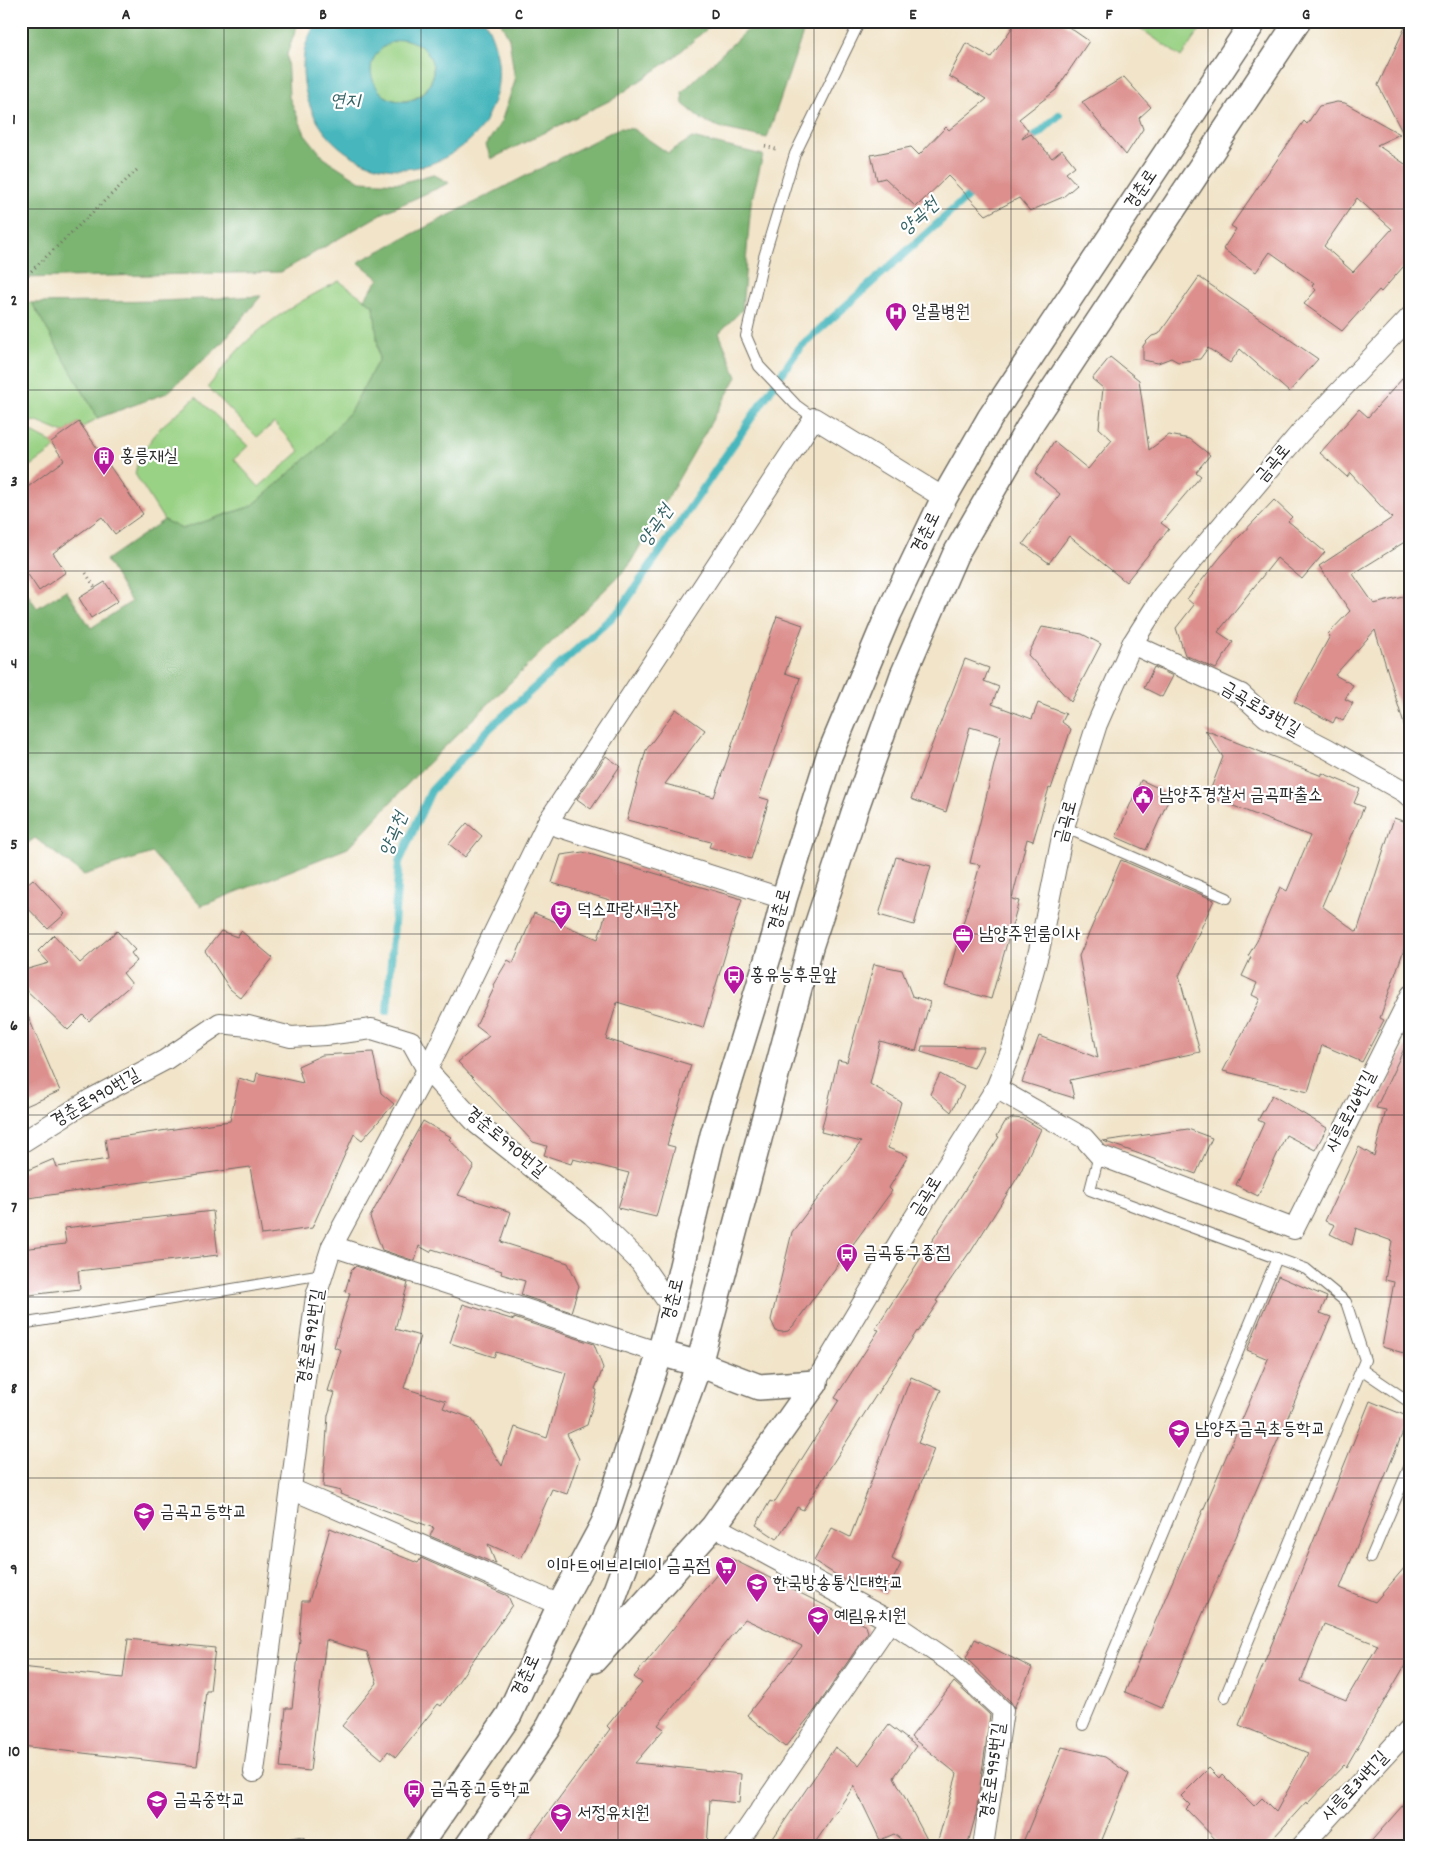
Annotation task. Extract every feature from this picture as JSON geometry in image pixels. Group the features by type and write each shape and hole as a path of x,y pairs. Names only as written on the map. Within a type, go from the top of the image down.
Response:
{"street":[{"name":"경춘로","path":"418,1847 509,1715 560,1605 604,1523 660,1353 713,1135 829,756 889,612 944,498 990,418 1254,21"},
{"name":"경춘로","path":"467,1847 550,1727 605,1620 699,1364 810,947 854,813 903,675 956,555 1033,420 1298,21"},
{"name":"금곡로","path":"815,1383 902,1237 996,1088 1012,1048 1039,951 1064,827 1097,724 1132,644 1164,595 1300,433 1411,316"},
{"path":"814,418 944,498"},
{"name":"경춘로992번길","path":"254,1772 316,1296 332,1246 428,1070 547,823 814,418"},
{"name":"금곡로53번길","path":"1132,644 1241,694 1266,717 1328,749 1404,792 1411,798"},
{"path":"547,823 784,900"},
{"name":"사릉로26번길","path":"1099,1155 1294,1229 1411,995"},
{"name":"경춘로990번길","path":"21,1143 91,1099 165,1060 220,1023 248,1026 291,1038 326,1036 372,1029 411,1041 428,1070 477,1124 592,1214 640,1262 672,1308"},
{"path":"996,1088 1084,1138 1099,1155"},
{"path":"332,1246 699,1364 759,1387 815,1383"},
{"path":"570,1687 714,1526 815,1383"},
{"path":"291,1489 560,1605"},
{"name":"경춘로995번길","path":"714,1526 890,1621 949,1661 1003,1711 983,1847"},
{"path":"735,1847 890,1621"},
{"name":"사릉로34번길","path":"1301,1847 1411,1727"}],"lane":[{"path":"814,418 796,405 759,366 746,336 764,257 795,154 860,21"},
{"path":"1064,827 1227,898"},
{"path":"1099,1155 1090,1190 1306,1269 1346,1302 1365,1360 1225,1697"},
{"path":"1083,1724 1277,1258"},
{"path":"21,1324 323,1274"},
{"path":"1361,1369 1411,1403"},
{"path":"1371,1558 1411,1463"},
{"path":"275,1847 300,1842 309,1847"}],"path":[{"path":"24,278 138,169"},
{"path":"86,573 95,588"}],"green space":[{"path":"21,21 299,21 287,54 289,97 305,134 324,158 360,181 401,183 433,174 449,183 383,213 281,272 21,278"},
{"path":"500,21 716,21 673,58 615,98 491,159 486,145 501,122 515,81 509,38"},
{"path":"756,21 807,21 767,138 725,129 704,121 683,104 682,92"},
{"path":"1130,21 1206,21 1181,57"},
{"path":"402,39 419,44 424,48 428,53 433,70 428,87 424,92 419,96 402,101 385,96 380,92 376,87 371,70 376,53 380,48 385,44"},
{"path":"619,128 633,129 668,153 692,138 763,155 751,203 742,310 719,333 737,377 628,567 418,773 348,848 201,906 152,853 84,875 35,838 21,848 21,596 27,593 37,608 66,590 91,628 131,602 106,560 164,520 182,529 252,506 317,449 350,412 379,359 374,306 364,299 379,279 358,262"},
{"path":"339,281 374,306 379,359 350,412 317,449 252,506 182,529 164,520 135,474 139,456 161,427 196,397 248,446 234,459 259,487 300,451 274,423 257,437 208,387 238,351 264,327 300,302"},
{"path":"261,296 220,345 167,393 98,418 32,303 160,301"},
{"path":"21,302 32,303 98,418 83,427 79,422 64,433 35,421 21,425"},
{"path":"30,431 51,442 56,448 21,473 21,434"}],"water":[{"name":"연지","path":"316,21 485,21 494,42 499,75 495,97 483,125 471,139 456,151 446,157 418,167 391,169 366,163 343,150 325,132 311,109 304,82 304,53","holes":["403,39 419,45 429,55 433,66 432,78 427,88 419,97 408,101 394,100 386,97 378,89 372,78 372,62 376,55 387,45"]}],"building":[{"path":"1017,21 1060,21 1089,41 1056,90 1019,119 1028,130 1022,139 1031,134 1052,158 1062,150 1075,166 1066,173 1077,185 1063,197 1030,211 1019,198 986,215 948,176 916,207 885,178 877,180 871,155 911,147 919,155 946,127 949,130 987,99 949,76 966,43 991,57"},
{"path":"1408,21 1411,21 1411,149 1378,85"},
{"path":"1124,77 1151,107 1139,118 1143,129 1126,155 1082,102"},
{"path":"1337,102 1345,103 1400,134 1377,145 1411,168 1411,258 1381,292 1379,290 1342,331 1304,304 1316,290 1312,286 1314,283 1270,252 1256,272 1223,249 1236,229 1231,226 1304,121 1307,124 1319,106","holes":["1357,198 1392,229 1353,272 1324,246"]},
{"path":"1199,277 1318,359 1289,392 1240,349 1230,363 1208,348 1200,359 1178,362 1171,358 1158,363 1143,360 1143,346 1152,336 1159,334"},
{"path":"1110,357 1139,380 1149,450 1169,435 1190,439 1210,455 1196,472 1201,476 1161,523 1169,529 1126,582 1069,536 1049,563 1023,544 1060,494 1035,473 1054,441 1088,469 1112,440 1099,428 1103,388 1092,379"},
{"path":"1411,369 1411,538 1353,574 1374,604 1411,595 1411,730 1406,731 1375,630 1335,675 1353,685 1345,699 1353,703 1343,721 1336,717 1333,723 1294,702 1330,636 1328,634 1350,611 1319,566 1392,518 1350,473 1347,477 1320,453 1359,409 1368,417"},
{"path":"79,422 143,514 115,534 102,517 53,553 66,572 39,591 21,564 21,492 64,460 51,442"},
{"path":"1274,500 1292,517 1288,521 1325,552 1302,579 1277,558 1218,632 1233,642 1216,669 1185,655 1176,628 1194,605 1187,599 1222,555"},
{"path":"105,582 118,601 91,618 79,598"},
{"path":"777,616 803,625 785,673 800,678 759,797 769,800 751,859 709,847 711,842 627,820 646,750 676,709 705,730 665,784 714,797"},
{"path":"1042,627 1082,634 1101,644 1071,702 1028,655"},
{"path":"965,659 989,668 984,681 999,687 992,704 1032,719 1038,703 1066,714 1062,722 1071,729 1051,789 1049,788 1033,841 1027,839 1012,899 1019,901 991,999 945,986 980,865 970,863 1001,736 970,727 946,812 911,799"},
{"path":"1154,667 1173,676 1162,697 1144,688"},
{"path":"1205,730 1360,789 1354,803 1364,807 1322,906 1357,932 1394,818 1411,824 1411,929 1380,1018 1384,1020 1362,1062 1322,1045 1308,1092 1223,1071 1260,999 1252,995 1257,983 1242,976 1251,957 1248,956 1257,941 1280,887 1287,891 1310,836 1208,796 1223,757"},
{"path":"606,756 620,766 591,809 577,799"},
{"name":"남양주경찰서 금곡파출소","path":"1141,780 1171,794 1146,850 1116,837"},
{"path":"467,823 482,836 465,857 449,844"},
{"path":"583,852 742,899 703,1028 617,1002 606,1039 691,1065 667,1145 675,1147 656,1217 618,1208 629,1173 573,1159 571,1164 544,1155 547,1146 533,1142 458,1062 489,1036 476,1026 495,986 493,985 508,960 513,963 534,913 598,939 610,900 552,883 561,855"},
{"path":"896,857 931,866 914,925 879,915"},
{"path":"1121,860 1214,900 1179,976 1200,1052 1070,1080 1074,1098 1022,1082 1039,1036 1098,1058 1079,956"},
{"path":"33,879 65,914 48,929 21,901 21,889"},
{"path":"117,931 135,950 131,953 137,961 123,973 132,984 89,1021 83,1015 68,1030 21,985 21,971 49,963 38,951 54,935 80,963"},
{"path":"221,931 237,937 241,931 273,958 241,998 230,989 205,951"},
{"path":"874,964 902,970 912,996 930,1002 916,1051 880,1041 870,1084 901,1102 888,1148 908,1156 889,1188 892,1191 793,1326 788,1331 776,1331 771,1320 792,1232 861,1142 821,1132 838,1060 847,1062"},
{"path":"21,1000 60,1091 26,1106 21,1095"},
{"path":"1411,1034 1411,1355 1382,1347 1394,1282 1385,1280 1392,1241 1356,1228 1352,1245 1330,1234 1335,1225 1325,1221 1359,1147 1374,1156 1386,1110 1376,1108"},
{"path":"922,1046 984,1047 974,1068 921,1052"},
{"path":"373,1052 381,1093 394,1104 362,1140 354,1134 312,1228 262,1235 250,1167 21,1199 21,1173 54,1159 57,1167 108,1159 105,1139 230,1121 239,1078 255,1083 257,1073 303,1083 298,1066 322,1055"},
{"path":"940,1074 964,1087 951,1112 930,1094"},
{"path":"1272,1095 1327,1128 1315,1150 1286,1135 1258,1196 1236,1185 1264,1123 1258,1120"},
{"path":"1013,1118 1024,1119 1041,1129 1019,1175 803,1510 797,1507 777,1539 756,1525 770,1501 774,1503 839,1400 835,1398 879,1330 875,1329 999,1137 997,1136 1005,1122"},
{"path":"423,1121 451,1137 449,1139 474,1166 458,1195 511,1212 501,1242 568,1263 579,1286 571,1312 521,1295 525,1281 501,1274 502,1271 432,1249 430,1252 419,1246 415,1261 382,1250 370,1217"},
{"path":"1188,1129 1212,1138 1196,1174 1103,1141"},
{"path":"213,1211 218,1255 78,1271 80,1289 21,1296 21,1249 66,1244 64,1228"},
{"path":"356,1266 408,1283 395,1329 420,1336 404,1388 446,1401 443,1408 471,1418 502,1466 515,1427 547,1438 566,1373 496,1352 494,1357 450,1343 463,1304 514,1320 514,1318 594,1344 603,1368 595,1389 597,1390 587,1425 567,1434 579,1459 567,1494 552,1489 521,1559 488,1544 496,1564 430,1536 434,1528 340,1494 341,1491 323,1487 328,1415 335,1393 328,1391 341,1350 334,1347 350,1293 345,1292 351,1271"},
{"path":"1278,1276 1327,1297 1320,1313 1331,1317 1162,1708 1125,1692 1268,1359 1247,1350"},
{"path":"911,1377 941,1390 918,1443 934,1449 892,1559 901,1564 885,1595 855,1579 857,1588 814,1561 832,1528 850,1537"},
{"path":"1370,1401 1409,1417 1340,1588 1375,1602 1411,1560 1411,1655 1346,1767 1344,1765 1307,1804 1306,1802 1265,1847 1223,1847 1186,1809 1190,1805 1181,1796 1209,1768 1219,1778 1222,1774 1254,1806 1262,1798 1276,1812 1308,1753 1239,1725","holes":["1324,1624 1378,1645 1346,1700 1301,1681"]},
{"path":"330,1528 418,1563 421,1558 508,1596 512,1605 441,1706 438,1704 396,1757 388,1751 382,1759 342,1726 377,1683 367,1652 326,1640 310,1771 280,1768 286,1708 292,1708 300,1639 302,1601 309,1601"},
{"path":"730,1558 866,1626 868,1632 815,1710 785,1747 747,1715 802,1646 745,1619 658,1725 664,1729 635,1763 741,1774 739,1803 710,1800 707,1847 523,1847 610,1729 607,1726 642,1683 634,1677"},
{"path":"128,1639 215,1648 210,1691 206,1691 197,1766 21,1746 21,1667 123,1678"},
{"path":"975,1639 1032,1668 1014,1708 1011,1702 966,1658"},
{"path":"954,1682 990,1715 976,1814 967,1847 936,1847 957,1774 911,1737"},
{"path":"889,1725 916,1746 894,1777 931,1847 911,1847 894,1834 880,1840 854,1786 812,1847 767,1847 835,1747 859,1765"},
{"path":"1062,1747 1105,1757 1129,1774 1099,1847 1021,1847"},
{"path":"1411,1796 1411,1847 1366,1847"}],"waterway":[{"name":"양곡천","path":"1027,144 1059,115"},
{"name":"양곡천","path":"387,1011 399,862 431,791 490,728 620,610 800,347 975,190"}],"place":[{"name":"알콜병원","path":"896,332"},
{"name":"홍릉재실","path":"104,476"},
{"name":"남양주경찰서 금곡파출소","path":"1143,815"},
{"name":"덕소파랑새극장","path":"561,930"},
{"name":"남양주원룸이사","path":"963,954"},
{"name":"홍유능후문앞","path":"734,995"},
{"name":"금곡동구종점","path":"847,1273"},
{"name":"남양주금곡초등학교","path":"1179,1449"},
{"name":"금곡고등학교","path":"144,1532"},
{"name":"이마트에브리데이 금곡점","path":"726,1586"},
{"name":"한국방송통신대학교","path":"757,1603"},
{"name":"예림유치원","path":"818,1636"},
{"name":"금곡중고등학교","path":"414,1809"},
{"name":"금곡중학교","path":"157,1820"},
{"name":"서정유치원","path":"561,1833"}]}
